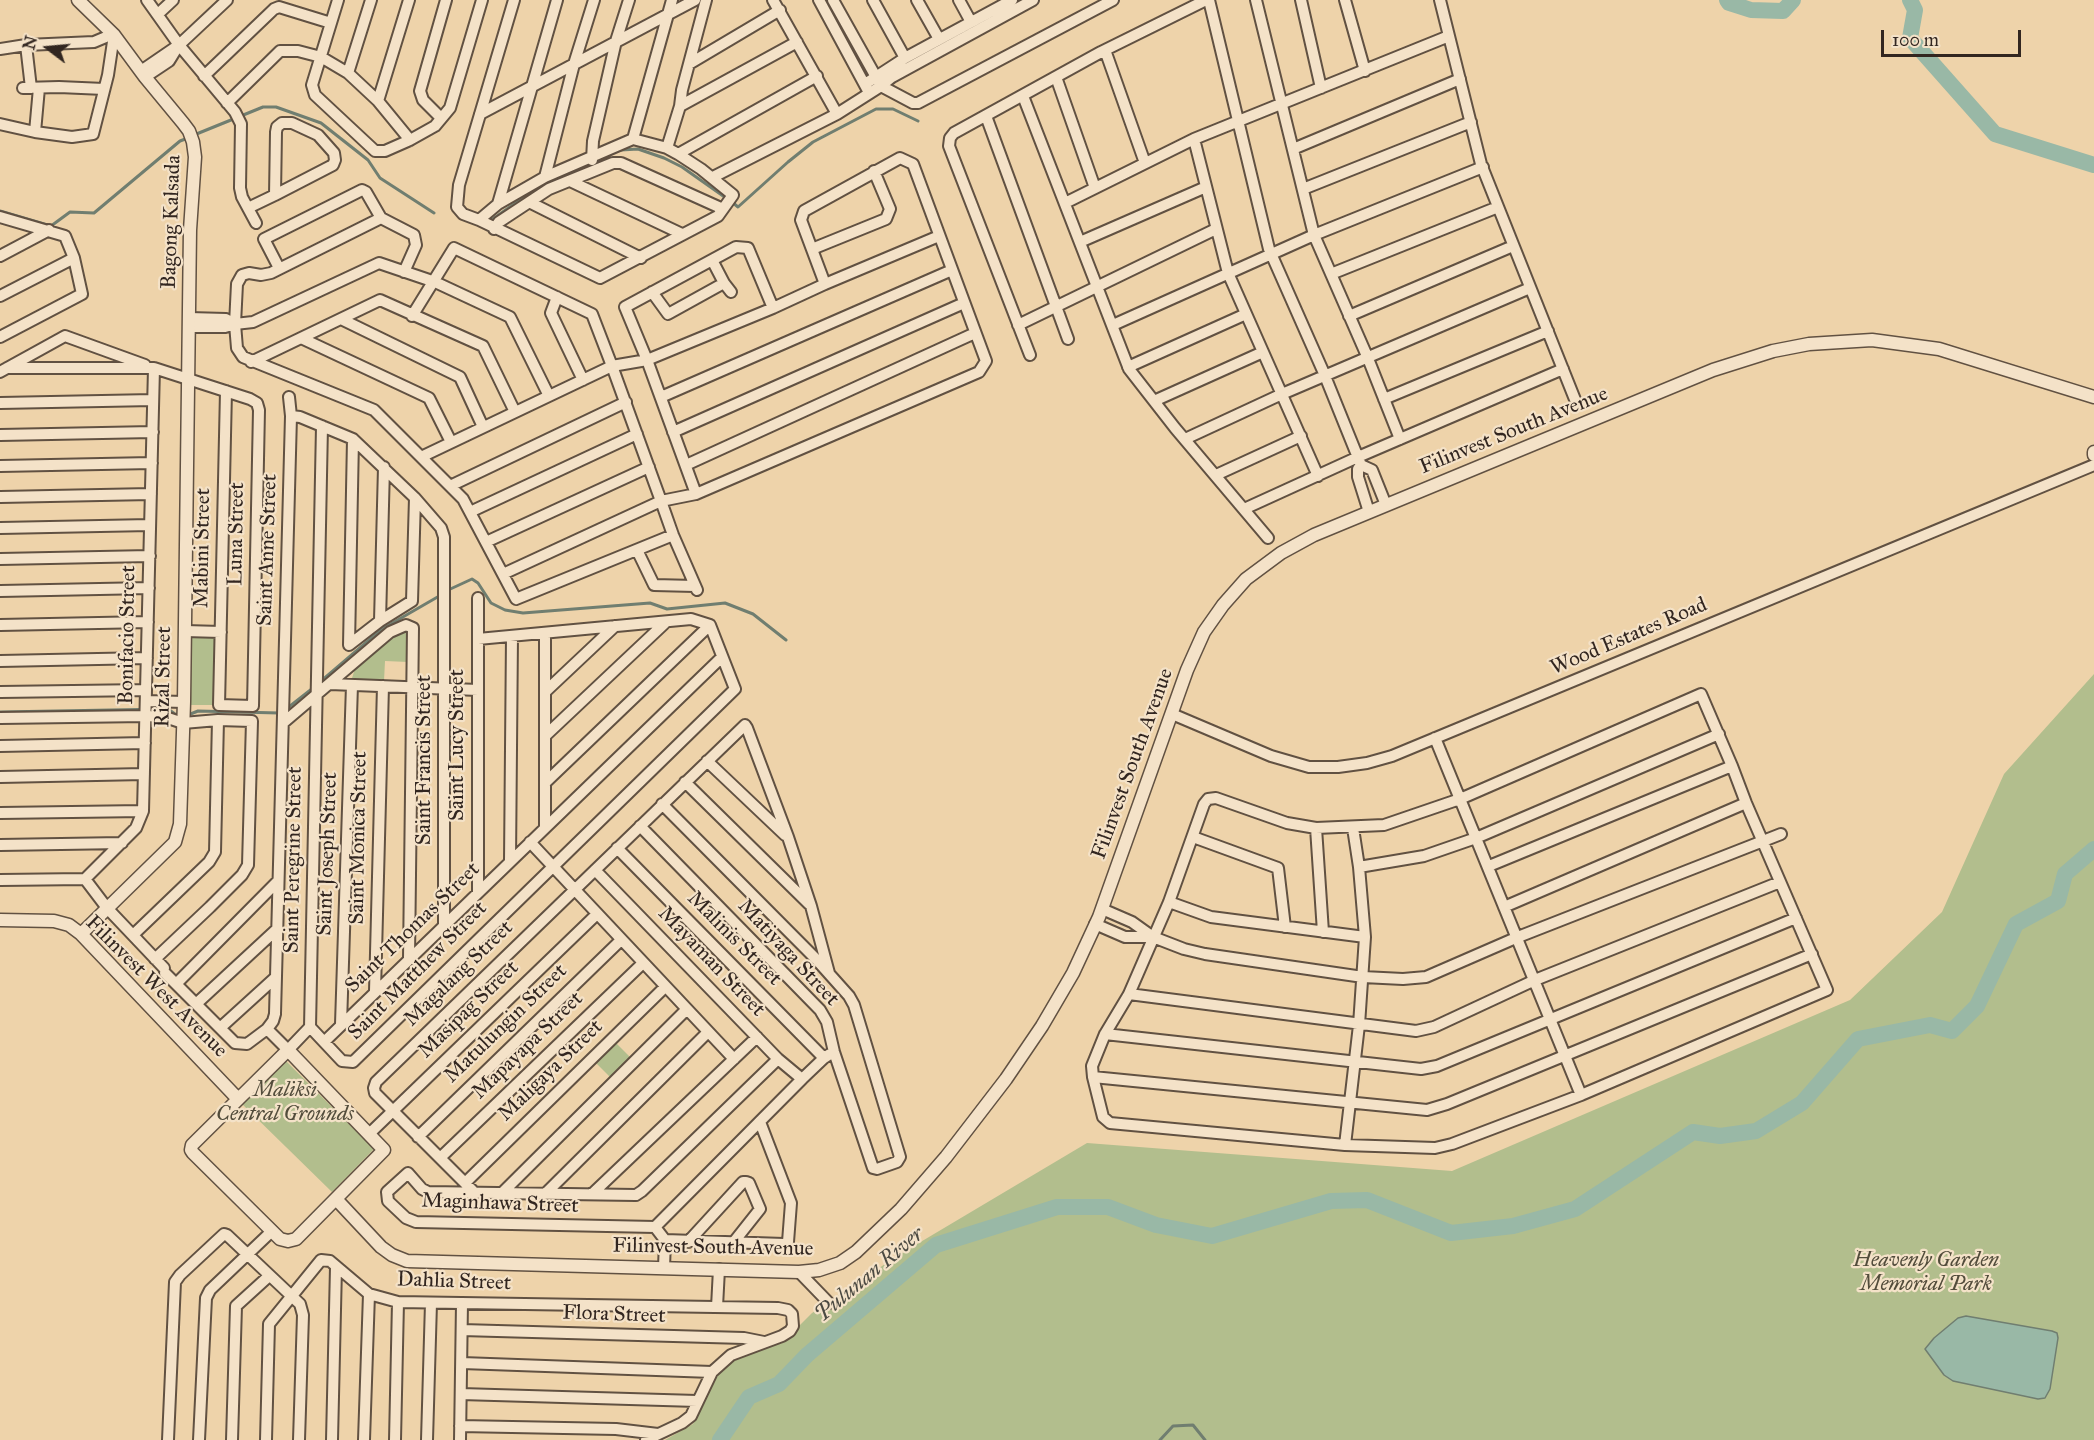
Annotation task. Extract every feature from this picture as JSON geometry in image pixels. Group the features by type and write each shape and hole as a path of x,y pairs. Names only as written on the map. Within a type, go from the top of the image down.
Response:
{"street":[{"name":"Bagong Kalsada","path":"78,0 113,34 191,136 195,156 190,230 188,380"},
{"path":"147,0 179,45 235,112 241,124 240,188 256,223"},
{"path":"158,14 173,0"},
{"path":"143,74 169,61 179,45 226,0"},
{"path":"338,0 312,85 315,95 375,151 385,151 435,126 450,108 482,0"},
{"path":"348,73 371,0"},
{"path":"378,101 409,0"},
{"path":"441,118 423,100 420,92 446,0"},
{"path":"494,229 499,222 549,189 570,181 592,162 633,139 667,148 678,154 713,177 733,195 718,216 600,278 494,229 479,220 463,214 457,207 459,185 514,0"},
{"path":"498,204 557,0"},
{"path":"545,177 574,64 594,0"},
{"path":"592,162 616,41 629,0"},
{"path":"633,139 672,0"},
{"path":"480,114 695,0"},
{"path":"667,148 680,106 706,0"},
{"path":"773,0 837,114"},
{"path":"819,0 867,89"},
{"path":"832,0 878,81 913,103 918,103 1113,0"},
{"path":"873,0 905,58"},
{"path":"918,0 939,39"},
{"path":"958,0 971,22"},
{"path":"878,81 892,77 1033,0"},
{"path":"1030,355 949,146 950,138 954,133 1105,50 1208,0 1271,254 1360,461 1372,470 1386,505"},
{"path":"1256,0 1314,235 1368,357 1400,439"},
{"path":"1300,0 1321,88"},
{"path":"1346,0 1365,70"},
{"path":"1440,0 1483,167 1576,402"},
{"path":"713,177 837,114 905,58 1006,2"},
{"path":"204,76 274,9 279,7 331,23"},
{"path":"689,64 780,10"},
{"path":"0,49 26,45 94,42 113,34"},
{"path":"0,124 72,137 93,134 104,89 113,34"},
{"path":"1065,203 1194,139 1449,36"},
{"path":"680,106 798,42"},
{"path":"26,45 35,132"},
{"path":"1105,50 1145,163"},
{"path":"226,103 280,51 298,51 321,57 348,73 378,101 410,140"},
{"path":"678,154 817,76"},
{"path":"1056,77 1095,188"},
{"path":"1293,149 1460,79"},
{"path":"31,88 104,89"},
{"path":"1023,96 1128,367 1268,538"},
{"path":"986,116 1068,339"},
{"path":"1303,189 1471,122"},
{"path":"248,208 275,195 333,165 334,153 318,135 292,123 282,123 276,132 275,195"},
{"path":"1194,139 1228,273 1318,476"},
{"path":"503,574 661,501 696,494 979,372 986,361 913,165 900,158 804,211 801,220 825,284"},
{"path":"479,220 498,204 545,177 592,162 621,163 727,203"},
{"path":"1113,326 1314,235 1483,167"},
{"path":"812,249 886,219 890,209 874,171"},
{"path":"570,181 682,234"},
{"path":"1080,242 1206,187"},
{"path":"279,268 264,239 362,190 366,192 381,218 414,235 417,245 404,272"},
{"path":"529,202 640,258"},
{"path":"1331,274 1498,207"},
{"path":"0,217 49,230 65,237 74,258 82,294 0,337"},
{"path":"381,218 266,274 249,273 238,279 237,348 243,357 374,410 463,499 516,599 673,535"},
{"path":"1018,325 1216,229"},
{"path":"0,256 49,230"},
{"path":"421,457 612,366 647,360 939,236"},
{"path":"1349,316 1513,246"},
{"path":"696,494 625,307 736,247 748,248 773,308"},
{"path":"412,316 454,248 592,314 673,535 696,588 654,585 637,549"},
{"path":"0,296 74,258"},
{"path":"652,292 668,314 728,288 712,260"},
{"path":"189,322 225,327 253,322 378,263 435,282 510,317 549,396"},
{"path":"661,397 952,270"},
{"path":"1185,439 1282,394 1530,288"},
{"path":"557,297 551,313 583,380"},
{"path":"251,362 380,300 483,346 515,412"},
{"path":"673,432 964,303"},
{"path":"1128,367 1246,314"},
{"path":"340,319 460,377 483,428"},
{"path":"1384,399 1548,331"},
{"path":"686,465 975,333"},
{"name":"Luna Street","path":"4,370 66,336 257,403 259,410 253,706 219,705"},
{"path":"301,338 429,398 451,442"},
{"name":"Filinvest South Avenue","path":"336,1199 381,1247 392,1255 407,1260 799,1272 819,1270 840,1263 856,1252 901,1209 1006,1079 1042,1026 1073,973 1102,909 1187,670 1204,632 1223,605 1246,579 1289,548 1314,535 1713,370 1773,351 1809,344 1872,340 1939,349 2094,397"},
{"path":"1154,401 1263,352"},
{"path":"4,370 154,368"},
{"name":"Bonifacio Street","path":"85,879 141,821 143,811 154,368"},
{"path":"1244,509 1318,476 1360,461 1400,439 1563,369"},
{"name":"Rizal Street","path":"81,934 175,842 180,824 188,380"},
{"name":"Mabini Street","path":"219,705 226,391"},
{"name":"Saint Anne Street","path":"267,1029 275,1014 291,416 289,397"},
{"path":"0,403 153,400"},
{"path":"450,486 626,402"},
{"name":"Saint Francis Street","path":"291,416 300,417 353,439 414,498 441,528 444,537 444,925"},
{"name":"Saint Peregrine Street","path":"310,1027 322,426"},
{"path":"0,435 153,432"},
{"path":"470,512 637,434"},
{"path":"1216,475 1301,436"},
{"path":"353,439 349,645 380,621 412,601 414,498"},
{"path":"1360,461 1358,477 1369,512"},
{"path":"0,466 152,463"},
{"name":"Wood Estates Road","path":"1172,714 1271,756 1308,767 1338,767 1367,763 1392,756 1436,738 2094,465"},
{"path":"380,621 384,467"},
{"path":"486,542 649,467"},
{"path":"0,497 151,494"},
{"path":"0,528 150,525"},
{"path":"0,559 150,556"},
{"path":"0,591 149,588"},
{"name":"Saint Lucy Street","path":"478,598 478,893"},
{"path":"478,639 691,619 710,625"},
{"path":"0,625 148,622"},
{"path":"545,736 666,622"},
{"path":"283,720 330,684 390,632 406,625 413,628 409,958"},
{"path":"710,625 722,657"},
{"path":"545,783 710,625"},
{"path":"545,692 615,626"},
{"path":"185,630 221,632"},
{"path":"545,633 545,828"},
{"path":"510,861 512,636"},
{"name":"Saint Matthew Street","path":"310,1027 342,1061 353,1062 735,689 722,657"},
{"name":"Saint Thomas Street","path":"324,1042 722,657"},
{"path":"0,661 147,658"},
{"path":"330,684 478,690"},
{"name":"Saint Joseph Street","path":"342,1024 352,685"},
{"name":"Saint Monica Street","path":"375,991 383,686"},
{"path":"0,692 146,705 218,720 252,721 248,865 210,907 155,959"},
{"path":"1701,694 1732,766 1762,842 1827,990 1581,1095 1452,1144 1435,1148 1346,1145 1110,1123 1103,1117 1092,1066 1105,1035 1129,994 1169,902 1204,804 1208,799 1216,798 1287,823 1316,828 1384,825 1460,800 1701,694"},
{"path":"0,718 146,705 165,717 183,714"},
{"path":"133,935 209,862 215,852 218,720"},
{"name":"Magalang Street","path":"393,1111 374,1088 376,1083 745,725 788,837"},
{"path":"1359,867 1424,856 1476,838 1719,734"},
{"path":"1436,738 1581,1095"},
{"path":"0,746 145,743"},
{"path":"707,761 788,837 811,906 829,973"},
{"path":"1489,866 1732,766"},
{"path":"0,777 144,774"},
{"path":"685,782 811,906"},
{"path":"1504,907 1746,803"},
{"path":"663,804 829,973"},
{"path":"0,813 143,811"},
{"name":"Matiyaga Street","path":"640,826 820,1010 827,1022 834,1052 873,1168 877,1169 897,1162 900,1157 854,1005 829,973"},
{"path":"1316,828 1323,932"},
{"path":"1346,1145 1359,1025 1365,937 1353,828"},
{"path":"1102,909 1132,921 1153,937 1205,954 1362,977 1403,979 1426,977 1518,937 1781,834"},
{"path":"1193,837 1278,868 1285,927"},
{"path":"530,842 734,1059"},
{"path":"0,845 122,843"},
{"name":"Malinis Street","path":"617,848 824,1058"},
{"name":"Mayaman Street","path":"595,870 778,1059 802,1079"},
{"path":"0,880 85,879 107,908 176,984 235,1043 247,1044 267,1029 288,1050 384,1150 296,1239 288,1241 280,1239 191,1150 192,1145 288,1050 310,1027"},
{"path":"176,984 278,881"},
{"path":"1129,994 1416,1031 1434,1027 1535,980 1780,882"},
{"path":"1169,902 1211,917 1365,937"},
{"name":"Masipag Street","path":"369,1134 597,914"},
{"path":"1105,1035 1421,1069 1437,1066 1796,918"},
{"name":"Filinvest West Avenue","path":"0,920 54,921 69,925 81,934 238,1100"},
{"path":"1095,924 1125,938 1153,937"},
{"path":"196,1004 276,930"},
{"name":"Matulungin Street","path":"418,1137 621,940"},
{"path":"1093,1077 1426,1110 1447,1104 1812,954"},
{"name":"Mapayapa Street","path":"440,1158 643,963"},
{"path":"220,1028 275,978"},
{"name":"Maligaya Street","path":"469,1187 666,987"},
{"path":"503,1192 687,1009"},
{"path":"544,1194 708,1032"},
{"path":"592,1194 757,1037"},
{"path":"664,1268 665,1240 656,1227 802,1079 824,1058 834,1052"},
{"path":"393,1111 469,1187 503,1192 544,1194 636,1195 778,1059"},
{"path":"665,1240 784,1244 789,1242 791,1203 760,1122"},
{"name":"Maginhawa Street","path":"469,1187 428,1191 422,1189 408,1173 387,1192 387,1196 388,1201 406,1218 416,1222 656,1227"},
{"path":"688,1242 743,1182 750,1183 760,1209 732,1243"},
{"path":"199,1440 206,1298 210,1290 272,1231"},
{"path":"168,1440 175,1282 220,1235 227,1234 300,1304 303,1315 299,1440"},
{"path":"266,1440 268,1330 273,1318 321,1260 330,1261 336,1267 332,1440"},
{"name":"Dahlia Street","path":"336,1267 369,1294 398,1302 778,1308 792,1314 793,1326 790,1331 764,1342"},
{"path":"717,1307 718,1269"},
{"path":"799,1272 829,1303"},
{"path":"232,1440 236,1306 269,1276"},
{"path":"364,1440 369,1294"},
{"path":"395,1440 398,1302"},
{"path":"428,1440 431,1303"},
{"path":"460,1440 462,1303"},
{"name":"Flora Street","path":"462,1330 744,1338 764,1342"},
{"path":"646,1440 682,1423 691,1416 712,1372 731,1355 764,1342"},
{"path":"462,1363 712,1372"},
{"path":"461,1394 698,1401"},
{"path":"460,1426 616,1429 659,1434"}],"green space":[{"path":"401,630 409,635 408,662 385,661 384,681 356,681 352,678 355,669"},
{"path":"189,637 216,638 213,705 187,705"},
{"name":"Heavenly Garden Memorial Park","path":"2094,674 2094,1440 665,1440 693,1424 718,1369 737,1357 782,1343 812,1313 897,1256 1087,1143 1452,1171 1850,1000 1942,912 2004,774"},
{"path":"613,1040 630,1057 610,1077 593,1060"},
{"name":"Maliksi Central Grounds","path":"285,1060 374,1149 332,1192 241,1103"}],"shaded area":[{"path":"1966,1316 2057,1333 2050,1389 2045,1398 2038,1399 1953,1381 1944,1375 1925,1349 1934,1338 1958,1318"}],"waterway":[{"path":"1727,0 1729,3 1751,10 1783,11 1793,0"},
{"path":"1910,0 1915,10 1910,38 1995,134 2094,165"},
{"path":"194,135 263,107 276,107 321,123 368,160 380,178 434,213"},
{"path":"732,202 738,207 813,142 876,109 893,109 918,121"},
{"path":"0,211 51,226 70,212 94,213 180,141 188,138"},
{"path":"621,150 638,149 664,158 682,167 726,198"},
{"path":"490,221 531,192 582,167"},
{"path":"446,591 472,579 478,583 491,603 505,610 523,613 650,603 667,609 725,603 753,614 786,640"},
{"path":"320,682 382,629 441,595"},
{"path":"285,710 313,688"},
{"path":"0,712 168,709 175,714 182,715"},
{"path":"188,715 198,711 279,713"},
{"name":"Pulunan River","path":"720,1440 749,1397 779,1384 807,1355 936,1245 1057,1207 1108,1207 1156,1225 1212,1236 1331,1201 1367,1200 1451,1233 1513,1226 1575,1209 1693,1132 1720,1136 1756,1131 1802,1103 1858,1039 1930,1025 1952,1031 1977,1006 2016,924 2058,901 2065,874 2094,849"},
{"path":"1160,1440 1173,1426 1193,1425 1205,1440"}]}
